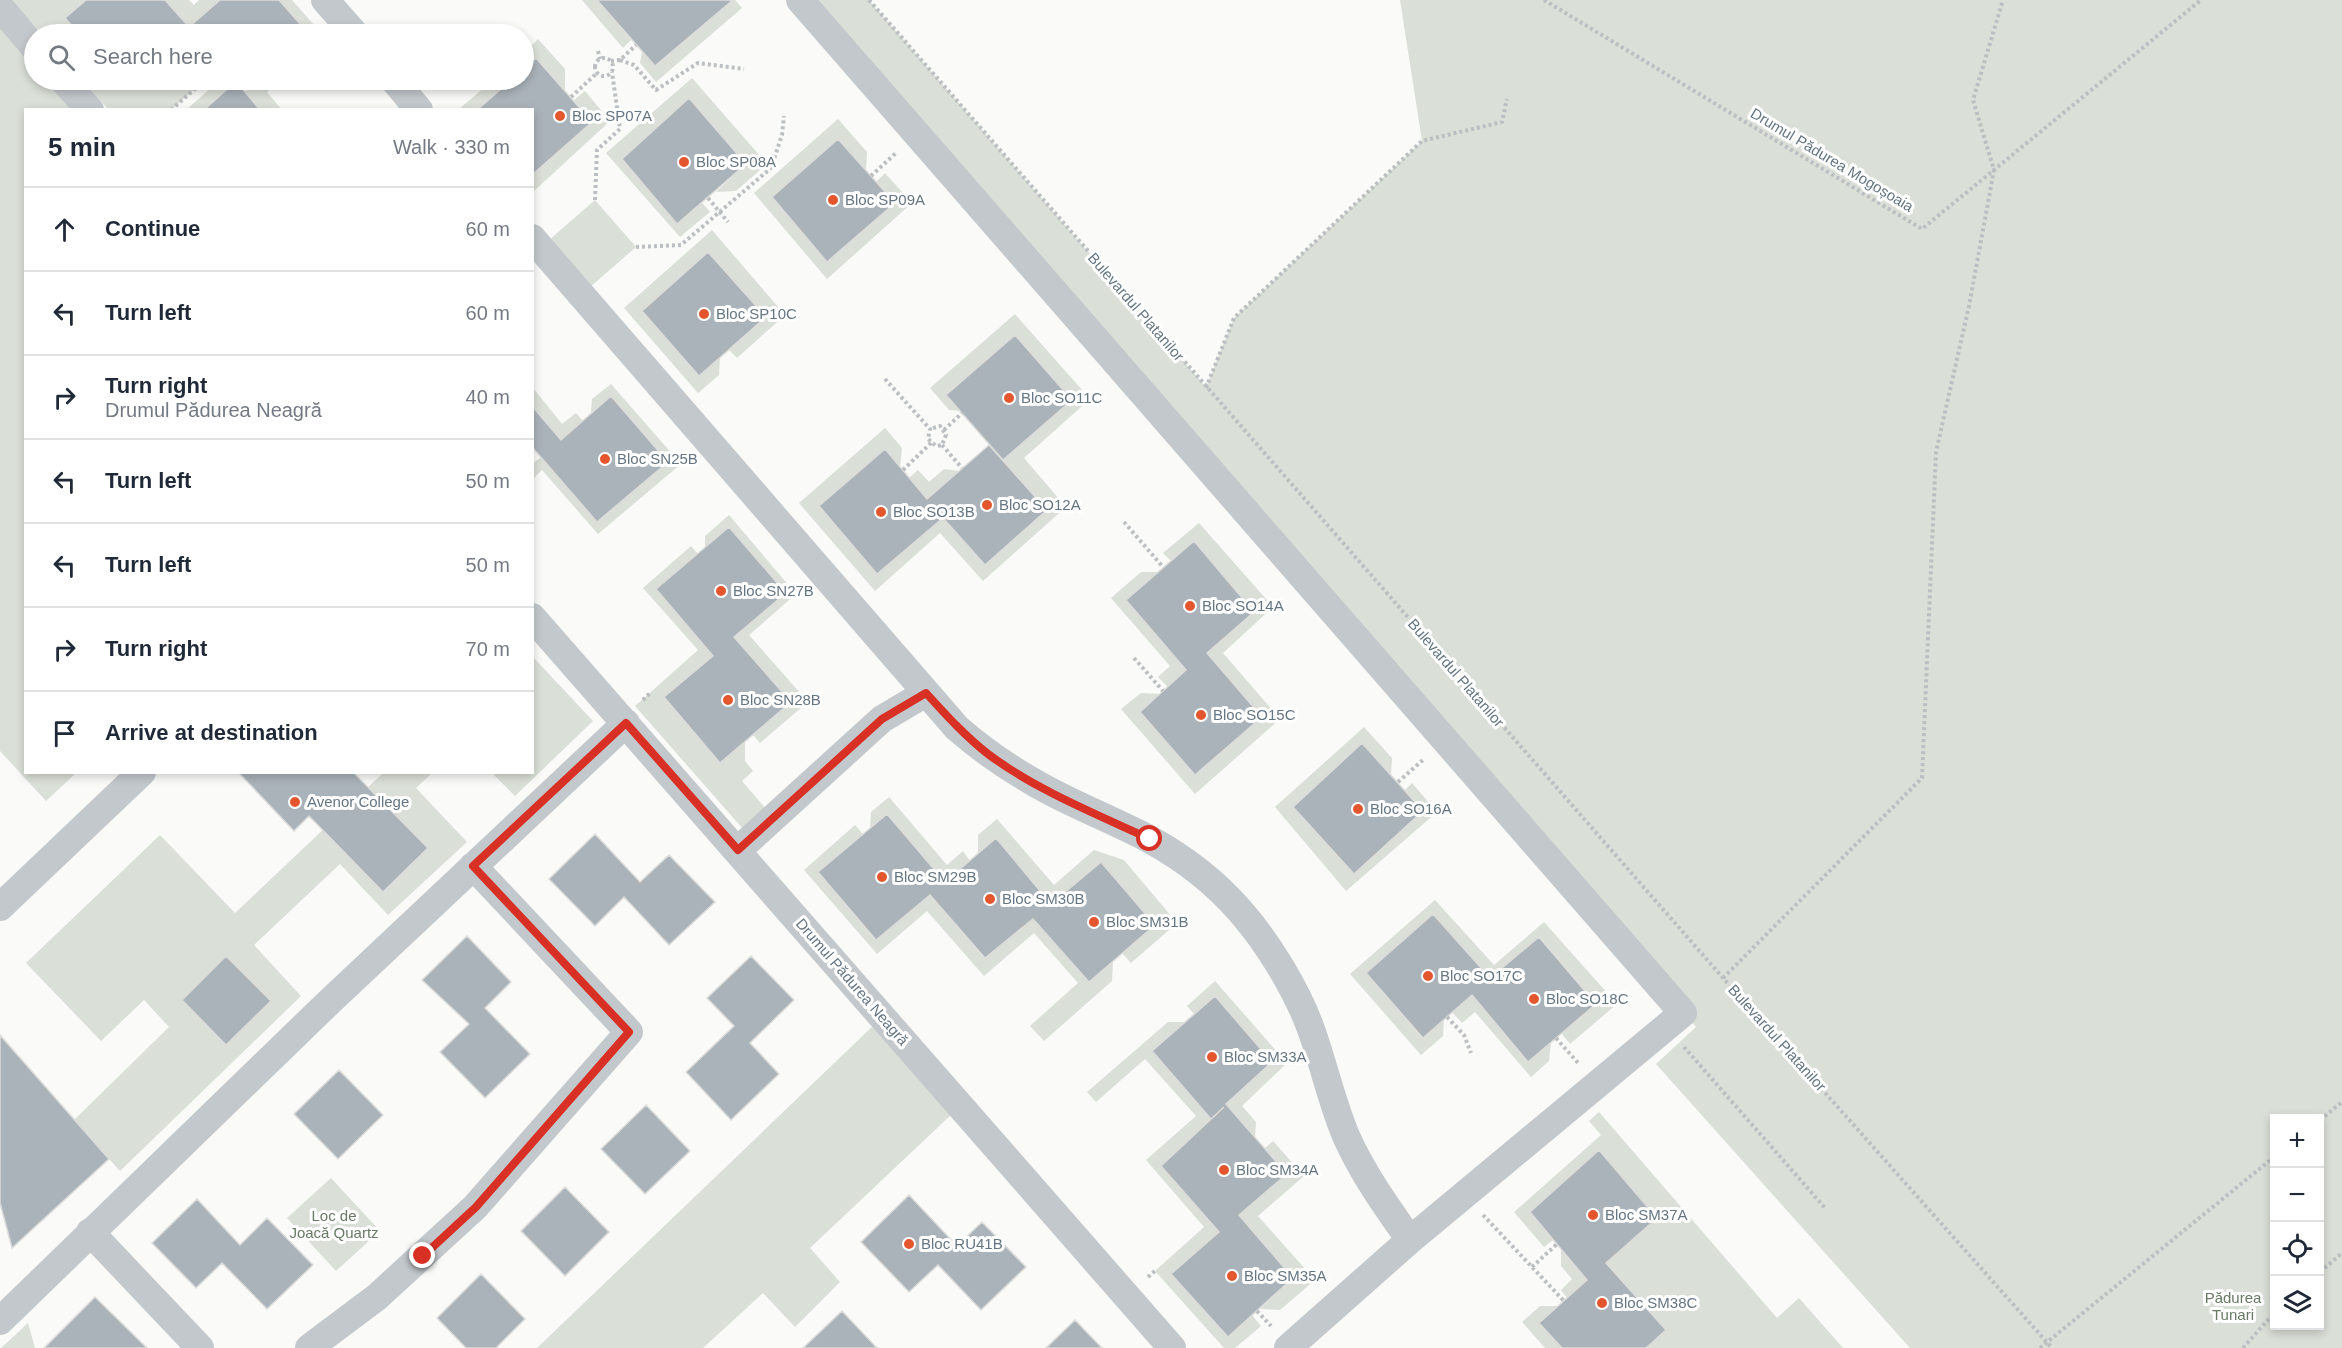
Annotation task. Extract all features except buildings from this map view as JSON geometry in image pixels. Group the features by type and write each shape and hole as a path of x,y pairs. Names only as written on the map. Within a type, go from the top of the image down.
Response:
{"street":[{"path":"325,0 346,24"},
{"path":"800,0 1675,1019 1410,1240 1288,1348"},
{"path":"0,7 24,35"},
{"path":"72,90 88,108"},
{"path":"402,90 417,108"},
{"path":"534,240 957,728 990,756 1035,784 1150,839 1216,886 1241,912 1266,947 1299,1002 1312,1031 1345,1134 1377,1195 1410,1240"},
{"name":"Drumul Pădurea Neagră","path":"534,618 1172,1348"},
{"path":"738,850 882,719 926,693"},
{"path":"0,1321 473,866 626,723"},
{"path":"0,907 140,774"},
{"path":"309,1348 377,1297 476,1207 629,1032 473,866"},
{"path":"90,1232 200,1348"}],"path":[{"name":"Bulevardul Platanilor","path":"869,0 1723,978 2052,1348"},
{"name":"Drumul Pădurea Mogoșoaia","path":"1544,0 1922,229 2201,0"},
{"path":"1723,978 1922,778 1936,452 1969,306 1994,170 1973,100 2003,0"},
{"path":"620,60 636,45"},
{"path":"597,51 600,59"},
{"path":"597,73 595,65 600,59 620,60 634,65 656,90 698,63 744,69"},
{"path":"595,200 597,150 620,129 611,61"},
{"path":"597,73 605,76 612,72"},
{"path":"571,97 597,73"},
{"path":"173,108 194,90"},
{"path":"1206,388 1234,318 1422,141 1502,122 1507,99"},
{"path":"636,247 681,245 771,168 782,135 784,116"},
{"path":"871,176 900,150"},
{"path":"708,198 728,222"},
{"path":"885,379 930,429"},
{"path":"944,430 962,413"},
{"path":"930,429 940,426 944,430 946,435 942,445"},
{"path":"930,429 928,439 936,446 942,445"},
{"path":"903,470 931,443"},
{"path":"942,445 962,468"},
{"path":"1124,522 1163,567"},
{"path":"1134,658 1163,691"},
{"path":"1398,782 1427,757"},
{"path":"1447,1017 1464,1035 1471,1053"},
{"path":"1675,1019 1825,1208"},
{"path":"2324,1116 2342,1102"},
{"path":"2040,1348 2270,1159"},
{"path":"1477,1207 1564,1301"},
{"path":"1532,1267 1557,1244"},
{"path":"2324,1268 2342,1253"},
{"path":"2243,1348 2270,1318"}],"green space":[{"path":"11,0 86,0 65,18 70,24 33,24"},
{"path":"165,0 189,0 194,5 199,0 220,0 192,24 186,24"},
{"path":"279,0 292,0 313,24 300,24"},
{"path":"582,0 603,0 600,3 631,40 623,48"},
{"path":"718,0 735,0 742,8 656,82 640,63 642,52 656,66 724,8"},
{"name":"Pădurea Tunari","path":"800,0 869,0 1206,387 1234,318 1422,141 1400,0 2342,0 2342,1348 1910,1348 1656,1064 1696,1027"},
{"path":"0,7 24,35 24,90 72,90 89,108 24,108 24,774 75,774 46,801 0,751"},
{"path":"538,39 565,69 565,91 537,58 534,61 534,43"},
{"path":"692,78 767,164 736,191 716,192 746,164 689,99 678,223 702,203 710,212 680,237 606,153"},
{"path":"91,90 194,90 173,108 107,108"},
{"path":"209,90 226,90 205,108 188,108"},
{"path":"247,90 269,90 267,92 280,108 259,108 245,92"},
{"path":"481,90 499,90 478,108 460,108"},
{"path":"585,91 610,121 534,191 534,174 592,122 574,100"},
{"path":"838,119 867,152 866,171 838,139 772,197 827,261 894,203 876,182 885,173 912,203 827,279 754,193"},
{"path":"595,200 636,247 581,295 541,247"},
{"path":"712,230 785,315 737,358 729,350 766,317 708,252 642,311 699,376 720,357 719,375 698,393 624,308"},
{"path":"1015,314 1090,399 1024,458 1066,507 983,581 940,533 875,591 799,503 885,428 902,448 900,467 885,450 819,506 877,574 943,518 985,565 1047,510 1003,460 1072,400 1015,335 947,394 960,411 949,410 930,388"},
{"path":"611,384 681,464 598,534 542,470 534,478 534,462 541,457 597,521 668,462 611,396 591,413 592,399"},
{"path":"534,389 562,424 576,413 583,421 561,440 534,407"},
{"path":"944,469 959,471 927,499 909,478 918,470 929,482"},
{"path":"729,515 796,594 749,635 808,702 760,743 753,735 791,702 734,637 785,593 729,527 705,548 705,536"},
{"path":"1199,523 1273,607 1223,653 1280,719 1195,794 1121,709 1141,693 1160,694 1140,712 1195,775 1262,717 1207,653 1254,612 1194,542 1171,561 1163,553"},
{"path":"691,546 698,554 714,655 664,698 720,763 745,741 745,761 753,771 742,781 774,818 751,838 635,706 698,650 643,588"},
{"path":"1141,572 1159,572 1126,600 1186,670 1168,687 1158,677 1170,666 1111,598"},
{"path":"534,658 593,721 515,796 493,774 534,774"},
{"path":"1364,727 1392,758 1391,775 1362,743 1293,807 1354,874 1423,811 1405,790 1412,783 1437,812 1346,891 1275,807"},
{"path":"382,774 431,774 416,788 467,842 388,915 340,864 254,945 301,996 120,1171 74,1120 169,1027 144,1000 101,1041 26,963 160,835 235,913"},
{"path":"889,797 947,865 963,851 970,861 945,881 887,814 870,828 871,812"},
{"path":"997,819 1054,885 1094,850 1124,860 1177,923 1131,963 1122,953 1155,925 1101,863 1051,903 996,838 978,853 978,835"},
{"path":"855,825 863,834 818,872 875,940 930,895 984,958 1033,919 1089,982 1113,961 1112,981 1044,1041 1030,1026 1078,983 1034,933 984,976 927,911 877,954 804,870"},
{"path":"1435,900 1494,965 1544,922 1617,1004 1570,1044 1561,1033 1596,1003 1540,937 1490,978 1433,914 1366,973 1422,1038 1444,1019 1443,1036 1421,1055 1350,974"},
{"path":"1215,981 1287,1063 1242,1106 1256,1122 1255,1137 1226,1104 1272,1062 1215,996 1194,1014 1187,1006"},
{"path":"1472,995 1527,1062 1551,1042 1549,1061 1531,1077 1475,1012 1462,1023 1452,1012"},
{"path":"1168,1022 1186,1022 1152,1051 1211,1119 1161,1166 1219,1232 1171,1274 1228,1337 1252,1315 1261,1326 1235,1348 1224,1348 1155,1271 1204,1227 1146,1160 1196,1116 1145,1059 1096,1102 1087,1092"},
{"path":"875,1024 953,1113 810,1248 840,1282 795,1327 763,1293 703,1348 537,1348"},
{"path":"1599,1112 1777,1318 1799,1298 1843,1348 1646,1348 1666,1330 1606,1263 1656,1218 1530,1212 1553,1240 1544,1247 1514,1212 1601,1135 1589,1121"},
{"path":"1273,1141 1304,1176 1258,1216 1315,1280 1280,1310 1260,1309 1293,1278 1239,1215 1287,1174 1265,1148"},
{"name":"Loc de Joacă Quartz","path":"331,1178 380,1231 336,1271 287,1218"},
{"path":"1561,1250 1587,1280 1567,1298 1561,1290 1572,1279 1561,1266"},
{"path":"1540,1306 1558,1306 1539,1323 1562,1348 1545,1348 1522,1322"},
{"path":"28,1323 35,1348 1,1348"}],"place":[{"name":"Bloc SP07A","path":"560,116"},
{"name":"Bloc SP08A","path":"684,162"},
{"name":"Bloc SP09A","path":"833,200"},
{"name":"Bloc SP10C","path":"704,314"},
{"name":"Bloc SO11C","path":"1009,398"},
{"name":"Bloc SN25B","path":"605,459"},
{"name":"Bloc SO12A","path":"987,505"},
{"name":"Bloc SO13B","path":"881,512"},
{"name":"Bloc SN27B","path":"721,591"},
{"name":"Bloc SO14A","path":"1190,606"},
{"name":"Bloc SN28B","path":"728,700"},
{"name":"Bloc SO15C","path":"1201,715"},
{"name":"Avenor College","path":"295,802"},
{"name":"Bloc SO16A","path":"1358,809"},
{"name":"Bloc SM29B","path":"882,877"},
{"name":"Bloc SM30B","path":"990,899"},
{"name":"Bloc SM31B","path":"1094,922"},
{"name":"Bloc SO17C","path":"1428,976"},
{"name":"Bloc SO18C","path":"1534,999"},
{"name":"Bloc SM33A","path":"1212,1057"},
{"name":"Bloc SM34A","path":"1224,1170"},
{"name":"Bloc SM37A","path":"1593,1215"},
{"name":"Bloc RU41B","path":"909,1244"},
{"name":"Bloc SM35A","path":"1232,1276"},
{"name":"Bloc SM38C","path":"1602,1303"}],"route":[{"path":"423,1256 476,1207 629,1032 473,866 626,723 738,850 882,719 926,693 957,728 990,756 1035,784 1150,839"}]}
